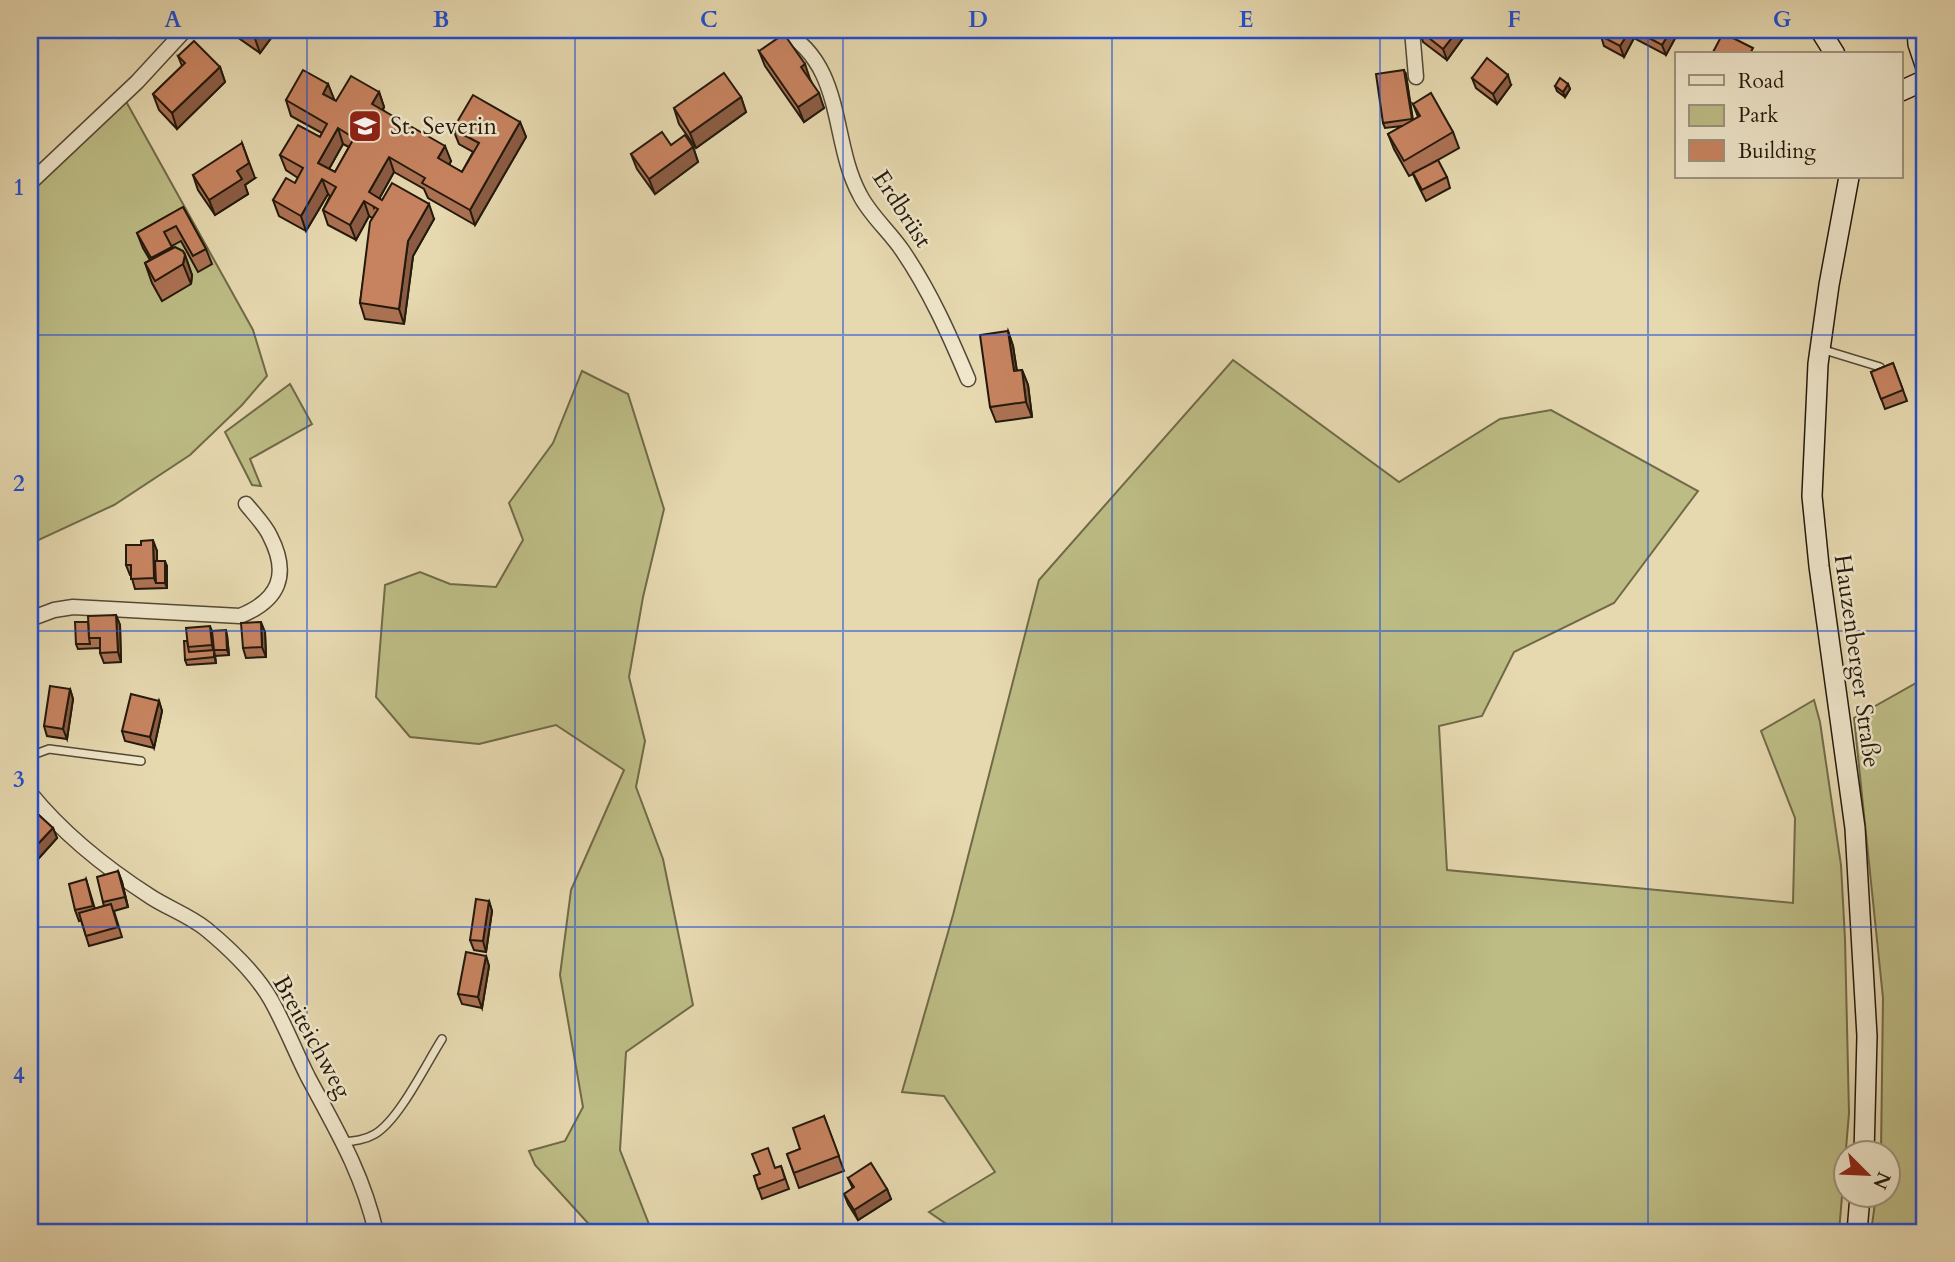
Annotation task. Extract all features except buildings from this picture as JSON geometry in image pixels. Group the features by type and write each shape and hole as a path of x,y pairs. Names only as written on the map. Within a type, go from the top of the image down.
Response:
{"main road":[{"path":"1820,30 1834,52"},
{"path":"1917,30 1918,44 1925,65"},
{"path":"1902,91 1925,80"},
{"name":"Hauzenberger Straße","path":"1849,178 1820,348 1812,496 1855,828 1867,1036 1864,1140"},
{"path":"1857,1232 1859,1210"}],"street":[{"path":"30,183 137,82 185,30"},
{"name":"Erdbrüst","path":"782,30 797,38 829,87 846,158 859,195 902,249 936,304 968,379"},
{"path":"1412,30 1416,77"},
{"path":"30,619 54,610 73,607 240,616 253,611 267,602 275,590 281,571 270,535 246,505"},
{"name":"Breiteichweg","path":"30,793 53,821 89,852 134,886 204,927 248,971 270,998 300,1062 356,1168 368,1197 376,1232"}],"lane":[{"path":"1820,348 1880,367"},
{"path":"30,756 49,749 141,761"},
{"path":"343,1142 376,1134 391,1120 442,1039"}],"green space":[{"path":"123,96 253,330 267,376 242,405 190,455 114,505 30,544 30,190 67,156"},
{"path":"1233,360 1399,482 1500,419 1551,410 1698,491 1614,603 1514,652 1482,716 1439,726 1447,870 1793,903 1795,818 1761,731 1814,700 1820,722 1841,865 1845,939 1849,1113 1847,1140 1832,1140 1832,1210 1841,1210 1839,1232 958,1232 929,1212 995,1172 944,1096 902,1092 953,915 1039,580"},
{"path":"582,371 628,394 664,509 643,597 629,677 645,741 636,787 663,859 693,1005 626,1052 620,1150 652,1232 596,1232 535,1165 529,1151 565,1141 583,1107 560,975 571,890 624,770 556,725 479,744 410,737 376,697 385,585 420,572 450,584 496,587 523,540 509,503 553,443"},
{"path":"290,384 312,424 250,459 261,486 252,485 225,432"},
{"path":"1925,678 1925,1232 1871,1232 1874,1210 1902,1210 1902,1140 1881,1140 1883,998 1854,718"}],"place":[{"name":"St. Severin","path":"365,126"}]}
